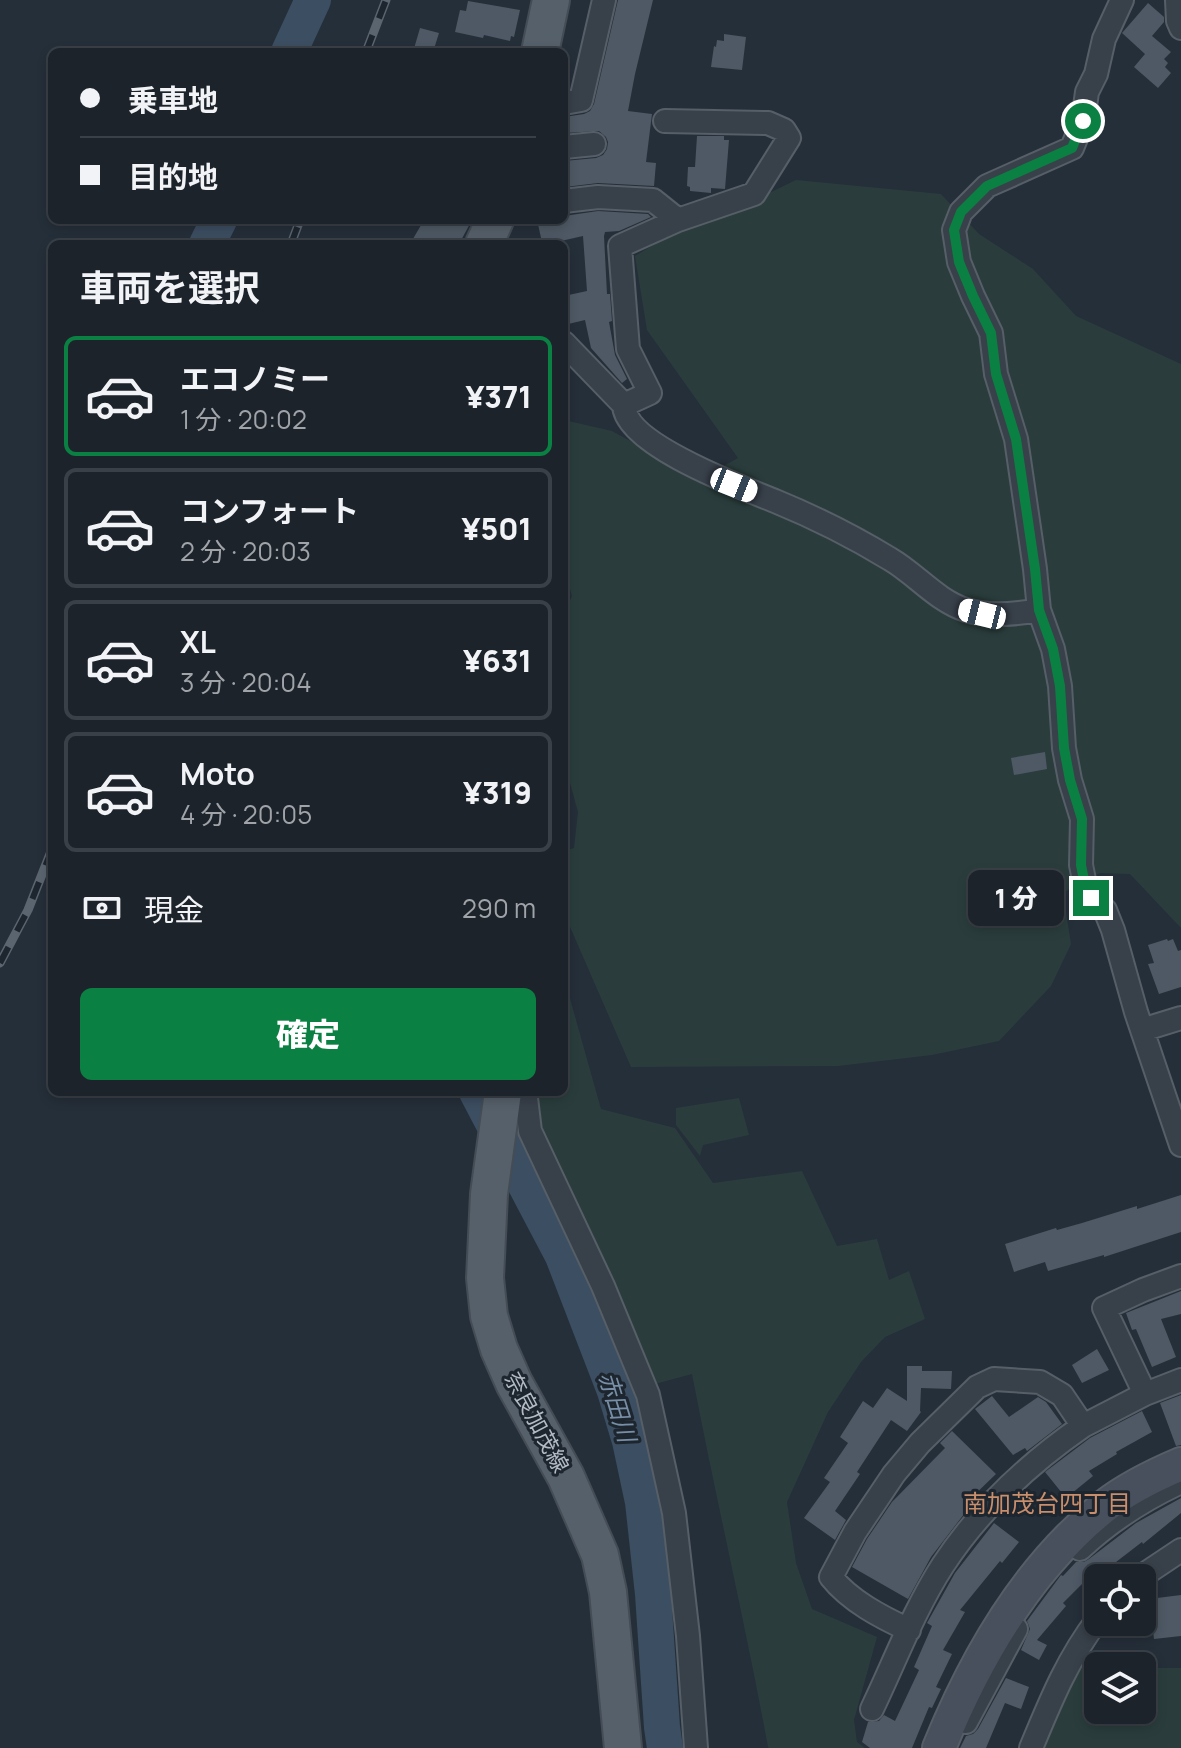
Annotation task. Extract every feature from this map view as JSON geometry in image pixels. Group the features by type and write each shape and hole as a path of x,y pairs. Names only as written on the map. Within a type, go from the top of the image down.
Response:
{"main road":[{"path":"541,48 551,0"},
{"name":"奈良加茂線","path":"502,1096 489,1194 485,1278 489,1316 514,1383 566,1477 600,1555 608,1592 623,1748"}],"street":[{"path":"568,102 581,100 604,0"},
{"path":"1122,0 1104,39 1096,74 1087,92 1083,121 1072,148 987,186 961,212 954,230 959,262 991,333 996,374 1016,439 1039,610 1053,649 1060,686 1064,748 1082,819 1081,865 1086,890 1105,910 1113,930 1142,1030 1181,1145"},
{"path":"1177,0 1181,28"},
{"path":"624,405 650,393 628,349 620,246 678,220 754,194 789,138 784,130 768,123 665,121"},
{"path":"568,147 594,144"},
{"path":"568,201 598,197 653,200 678,220"},
{"path":"568,347 624,405 629,421 665,451 711,476 829,526 892,559 942,598 963,609 982,614 1039,610"},
{"path":"1142,1030 1181,1018"},
{"path":"525,1096 530,1131 603,1286 648,1395 674,1513 688,1636 696,1748"},
{"path":"1145,1394 1104,1308 1181,1276"},
{"path":"909,1630 841,1590 831,1577 874,1502 920,1443 977,1387 994,1379 1040,1382 1062,1395 1083,1426"},
{"path":"872,1709 943,1566 986,1508 1034,1462 1083,1426 1145,1394 1181,1380"},
{"path":"939,1748 983,1656 1036,1575 1107,1504 1181,1464"},
{"path":"954,1748 1011,1636 1043,1589 1107,1525 1181,1482"},
{"path":"1156,1567 1181,1550"},
{"path":"1031,1748 1057,1683 1085,1636"}],"green space":[{"path":"796,180 941,194 957,211 1009,440 1066,781 1079,884 1063,893 1071,944 1051,986 999,1041 932,1055 838,1066 631,1067 568,922 568,850 574,848 578,812 568,776 568,606 572,596 568,582 568,421 612,431 700,479 738,458 647,330 635,256 692,222 760,200"},
{"path":"964,218 979,234 1033,269 1076,316 1181,364 1181,928 1130,874 1100,873 1088,879 1040,568 963,261"},
{"path":"568,995 601,1109 675,1128 713,1183 802,1171 837,1246 877,1239 889,1280 909,1271 925,1319 885,1337 861,1362 828,1412 787,1502 796,1563 812,1609 877,1637 854,1720 857,1742 865,1748 768,1747 692,1374 644,1387 521,1096 568,1096"},
{"path":"739,1098 749,1135 703,1145 700,1156 676,1125 676,1108"},
{"path":"1084,1668 1084,1724 1156,1724 1156,1668 1181,1668 1181,1748 1040,1748 1072,1672"}],"building":[{"path":"618,0 653,0 628,111 652,114 646,162 656,163 654,186 598,183 568,187 568,161 596,158 607,149 606,137 599,131 568,133 568,116 584,114 594,104"},
{"path":"468,1 520,10 514,37 511,36 510,41 455,32 460,10 466,11"},
{"path":"1148,3 1164,17 1164,22 1152,36 1171,52 1164,59 1168,63 1165,67 1171,73 1158,88 1134,67 1145,54 1122,33"},
{"path":"420,28 439,33 434,48 414,48"},
{"path":"724,34 746,37 742,70 711,67 714,46 717,40 724,41"},
{"path":"697,136 724,136 724,140 729,140 725,189 711,188 711,193 690,191 687,186 688,167 695,167"},
{"path":"598,211 648,214 651,217 619,231 605,232 604,236 607,294 610,294 612,321 609,322 615,355 627,379 622,383 591,348 585,320 568,324 568,295 587,291 583,236 542,240 538,224 568,224 568,215"},
{"path":"422,224 470,224 461,240 412,240"},
{"path":"1045,752 1047,769 1014,775 1011,758"},
{"path":"1173,939 1178,951 1181,950 1181,987 1159,994 1148,964 1154,963 1148,945"},
{"path":"1181,1195 1181,1232 1048,1271 1045,1262 1014,1272 1005,1244"},
{"path":"1181,1291 1181,1314 1161,1319 1176,1357 1152,1367 1126,1313"},
{"path":"1097,1349 1109,1370 1082,1383 1072,1365"},
{"path":"907,1366 922,1366 922,1371 952,1371 951,1389 921,1388 921,1412 907,1431 891,1420 835,1511 846,1520 835,1540 804,1518 830,1482 824,1478 848,1443 840,1437 863,1401 873,1408 887,1388 907,1401"},
{"path":"1181,1395 1181,1445 1176,1446 1160,1403"},
{"path":"992,1396 1009,1417 1038,1397 1046,1402 1062,1424 1027,1451 1025,1448 1013,1455 975,1409"},
{"path":"1142,1411 1152,1432 1089,1471 1093,1476 1066,1498 1045,1472 1090,1438"},
{"path":"952,1431 996,1474 967,1502 971,1505 931,1557 908,1599 852,1567 892,1502 945,1448 940,1443"},
{"path":"1181,1498 1181,1513 1143,1544 1113,1564 1084,1564 1084,1582 1063,1603 1066,1606 1037,1640 1047,1645 1039,1660 1021,1650 1030,1629 1027,1621 1061,1575 1076,1562 1089,1559 1136,1523"},
{"path":"994,1523 1019,1542 960,1610 965,1612 943,1650 952,1654 936,1687 941,1689 932,1708 929,1707 912,1748 870,1748 862,1742 868,1722 879,1721 884,1715 895,1721 919,1670 914,1667 932,1626 927,1623 955,1573"},
{"path":"1181,1595 1181,1636 1154,1639 1156,1598"},
{"path":"1006,1678 1029,1687 1021,1709 1005,1703 986,1748 960,1748 966,1736 978,1729"}],"waterway":[{"name":"赤田川","path":"291,48 313,0"},
{"name":"赤田川","path":"209,240 217,224"},
{"name":"赤田川","path":"479,1096 563,1256 615,1391 630,1441 643,1502 665,1748"}],"railway":[{"path":"368,48 386,0"},
{"path":"292,240 298,224"},
{"path":"0,963 28,910 48,859"}],"district":[{"name":"南加茂台四丁目","path":"1047,1504"}],"route":[{"path":"1083,121 1072,148 987,186 961,212 954,230 959,262 991,333 996,374 1016,439 1039,610 1053,649 1060,686 1064,748 1082,819 1081,865 1086,890 1091,898"}]}
